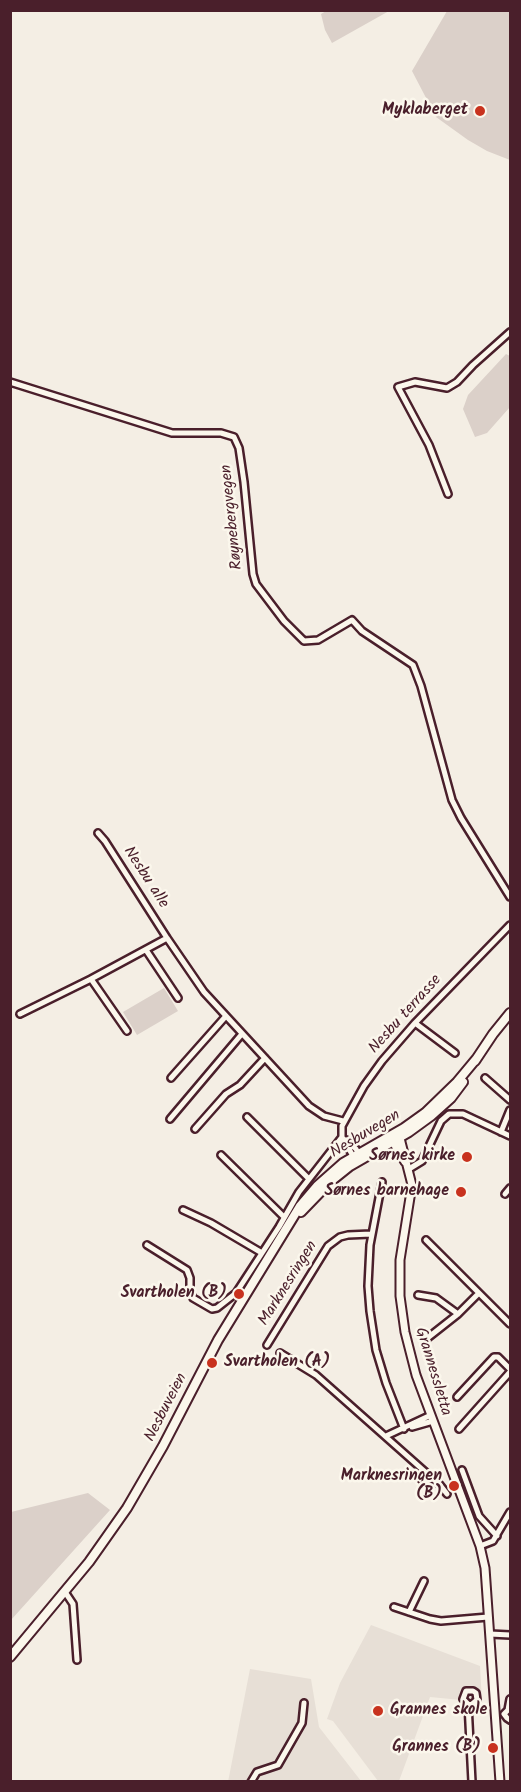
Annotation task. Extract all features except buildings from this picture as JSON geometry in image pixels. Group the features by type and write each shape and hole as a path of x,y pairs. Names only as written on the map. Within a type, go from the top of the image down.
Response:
{"main road":[{"name":"Nesbuvegen","path":"285,1232 319,1193 357,1156 396,1138 440,1100 477,1058 510,1013"},
{"name":"Grannessletta","path":"396,1138 408,1166 412,1190 400,1260 402,1312 409,1351 480,1546 485,1568 500,1782"},
{"name":"Nesbuveien","path":"10,1657 100,1547 141,1484 222,1332 285,1232"}],"street":[{"path":"448,494 429,445 398,387 415,382 447,388 457,382 510,332"},
{"name":"Røynebergvegen","path":"10,382 172,432 222,433 234,437 239,448 256,584 284,621 304,641 318,640 352,620 362,631 413,665 421,686 452,800 460,818 510,897"},
{"name":"Nesbu alle","path":"98,833 204,992 241,1035 317,1113 344,1120"},
{"name":"Nesbu terrasse","path":"342,1137 344,1120 373,1073 415,1023 510,925"},
{"path":"20,1014 167,938"},
{"path":"146,950 178,998"},
{"path":"91,979 127,1031"},
{"path":"171,1078 226,1016"},
{"path":"415,1023 455,1053"},
{"path":"170,1119 241,1035"},
{"path":"195,1129 226,1094 240,1085 265,1058"},
{"path":"485,1078 510,1100"},
{"path":"501,1132 510,1110"},
{"path":"408,1166 422,1161 441,1121 449,1114 463,1114 510,1136"},
{"path":"247,1117 309,1179"},
{"path":"147,1245 187,1269 192,1296 212,1309 237,1293 309,1179 342,1137 357,1156"},
{"path":"221,1155 284,1217"},
{"path":"382,1182 371,1234 368,1286 375,1341 386,1383 404,1429"},
{"path":"505,1194 510,1188"},
{"path":"183,1210 211,1223 262,1253"},
{"name":"Marknesringen","path":"267,1346 328,1246 340,1237 371,1234"},
{"path":"426,1240 510,1324"},
{"path":"425,1340 458,1314 479,1293"},
{"path":"418,1295 436,1298 458,1314"},
{"path":"280,1353 316,1375 440,1485 447,1494"},
{"path":"457,1397 494,1357 498,1357 510,1370 459,1429"},
{"path":"386,1436 432,1418"},
{"path":"462,1470 479,1516 497,1536"},
{"path":"480,1546 493,1541 510,1512"},
{"path":"410,1612 424,1581"},
{"path":"65,1592 73,1604 77,1660"},
{"path":"394,1607 441,1621 489,1617"},
{"path":"490,1634 510,1635"},
{"path":"495,1714 504,1714 508,1710 510,1699"},
{"path":"251,1782 257,1772 278,1765 302,1723 304,1703"},
{"path":"468,1704 472,1782"},
{"path":"504,1714 510,1720"}],"shaded area":[{"path":"326,11 389,11 332,43 325,30 321,14"},
{"path":"447,11 510,11 510,160 468,140 436,117 412,71"},
{"path":"506,354 510,356 510,407 487,433 475,437 463,409 468,395"},
{"path":"164,988 178,1011 137,1035 123,1012"},
{"path":"88,1493 110,1510 11,1620 11,1512"},
{"name":"Grannes skole","path":"371,1625 480,1666 482,1702 430,1697 399,1781 378,1781 333,1721 327,1719 340,1683"},
{"path":"250,1669 311,1679 319,1727 361,1781 228,1782"}],"place":[{"name":"Myklaberget","path":"480,111"},
{"name":"Sørnes kirke","path":"467,1157"},
{"name":"Sørnes barnehage","path":"461,1192"},
{"name":"Svartholen (B)","path":"239,1294"},
{"name":"Svartholen (A)","path":"212,1363"},
{"name":"Marknesringen (B)","path":"454,1486"},
{"name":"Grannes skole","path":"378,1711"},
{"name":"Grannes (B)","path":"493,1748"}]}
